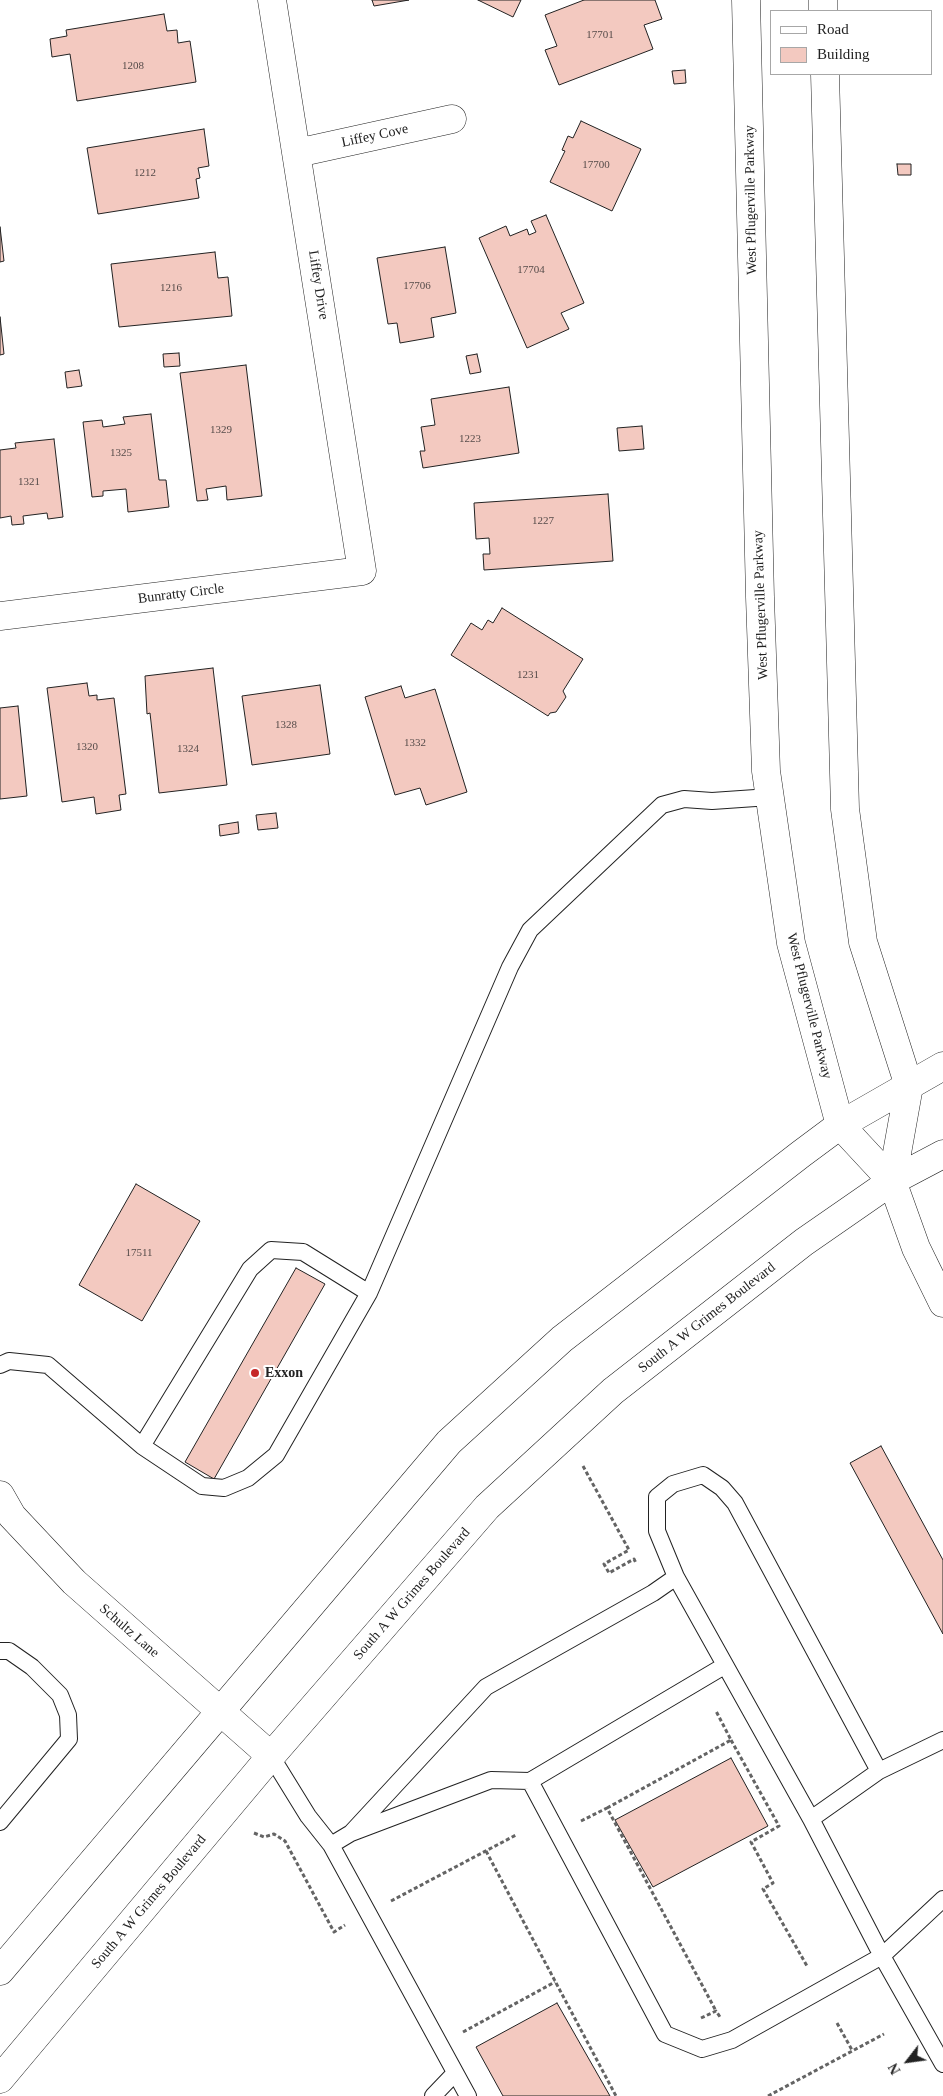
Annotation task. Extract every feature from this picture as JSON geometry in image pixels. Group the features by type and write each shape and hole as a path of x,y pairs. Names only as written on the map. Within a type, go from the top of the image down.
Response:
{"main road":[{"name":"Liffey Drive","path":"272,0 362,571"},
{"name":"West Pflugerville Parkway","path":"746,0 766,771 791,942 840,1125 892,1181 916,1248 943,1303"},
{"name":"West Pflugerville Parkway","path":"825,75 846,809 863,942 909,1086 892,1181"},
{"name":"Liffey Cove","path":"297,153 452,119"},
{"name":"Bunratty Circle","path":"0,616 362,571"},
{"path":"0,1971 449,1442 562,1339 840,1125 943,1066"},
{"name":"South A W Grimes Boulevard","path":"0,2079 271,1756 494,1500 613,1391 804,1242 892,1181 943,1154"},
{"name":"Schultz Lane","path":"0,1495 12,1516 74,1582 271,1756"}],"lane":[{"path":"0,1365 9,1362 48,1365 142,1446 202,1486 224,1488 248,1478 276,1455 369,1293 510,968 530,930 662,806 684,799 712,801 770,797"},
{"path":"142,1446 250,1269 271,1250 303,1252 369,1293"},
{"path":"879,1772 735,1503 722,1488 703,1475 673,1484 657,1497 657,1531 676,1577 811,1819 882,1956 943,2064"},
{"path":"351,1833 486,1687 653,1593 676,1577"},
{"path":"0,1651 9,1651 32,1666 60,1695 68,1715 70,1739 0,1822"},
{"path":"331,1845 351,1833 491,1780 530,1781 724,1666"},
{"path":"811,1819 879,1772 943,1740"},
{"path":"271,1756 308,1816 331,1845 468,2096"},
{"path":"530,1781 665,2034 702,2049 732,2040 882,1956 943,1899"},
{"path":"433,2096 455,2073"}],"path":[{"path":"583,1466 629,1550 604,1564 609,1573 634,1559 636,1563"},
{"path":"716,1711 779,1826 751,1842 774,1882 762,1889 809,1971"},
{"path":"580,1822 731,1740"},
{"path":"607,1808 721,2018"},
{"path":"254,1834 264,1837 274,1834 285,1841 334,1932 347,1925"},
{"path":"388,1902 516,1835"},
{"path":"486,1851 616,2096"},
{"path":"462,2033 555,1982"},
{"path":"698,2020 716,2010"},
{"path":"837,2023 852,2050"},
{"path":"768,2096 884,2034"}],"building":[{"path":"372,0 409,0 374,6"},
{"path":"478,0 521,0 513,17"},
{"path":"584,0 655,0 662,19 644,25 653,49 559,85 545,50 557,46 545,15"},
{"path":"164,14 167,31 177,30 178,43 190,41 196,82 77,101 70,54 52,57 50,39 67,36 66,30"},
{"path":"685,70 686,83 674,84 672,71"},
{"path":"581,121 641,149 612,211 550,182 565,151 562,150 568,136 573,138"},
{"path":"204,129 209,166 198,168 200,178 196,179 199,198 98,214 87,148"},
{"path":"897,164 911,164 911,175 898,175"},
{"path":"546,215 584,303 561,313 569,329 527,348 479,238 506,226 510,236 527,229 529,235 536,232 531,221"},
{"path":"0,227 4,261 0,262"},
{"path":"445,247 456,313 431,318 434,337 400,343 397,323 388,324 377,258"},
{"path":"215,252 218,278 228,277 232,316 119,327 111,264"},
{"path":"0,317 4,354 0,355"},
{"path":"179,353 180,366 164,367 163,354"},
{"path":"477,354 481,372 470,374 466,356"},
{"path":"246,365 262,496 227,500 226,486 206,489 208,500 197,501 180,373"},
{"path":"79,370 82,386 67,388 65,372"},
{"path":"509,387 519,453 423,468 420,451 425,451 421,427 435,425 431,399"},
{"path":"151,414 159,480 166,480 169,507 128,512 126,489 103,491 103,496 92,497 83,422 102,420 103,427 125,424 123,417"},
{"path":"642,426 644,449 619,451 617,428"},
{"path":"54,439 63,517 48,519 47,513 23,516 24,524 12,525 11,516 0,518 0,450 16,448 15,443"},
{"path":"608,494 613,561 484,570 483,554 490,554 489,538 476,539 474,503"},
{"path":"502,608 583,659 563,691 566,697 556,712 550,713 548,716 451,655 471,623 482,630 488,620 493,623"},
{"path":"213,668 227,785 159,793 150,713 147,714 145,676"},
{"path":"87,683 89,696 97,695 97,700 114,698 126,794 119,795 121,810 96,814 94,797 62,802 47,688"},
{"path":"320,685 330,754 252,765 242,696"},
{"path":"401,686 405,698 435,689 467,792 426,805 420,788 395,795 365,697"},
{"path":"18,706 27,796 0,799 0,708"},
{"path":"276,813 278,828 258,830 256,815"},
{"path":"238,822 239,833 220,836 219,825"},
{"path":"136,1184 200,1221 142,1321 79,1285"},
{"name":"Exxon","path":"296,1268 325,1284 214,1479 185,1462"},
{"path":"881,1446 943,1560 943,1634 850,1463"},
{"path":"731,1758 768,1826 653,1887 615,1820"},
{"path":"557,2003 610,2096 503,2096 476,2047"}],"place":[{"name":"Exxon","path":"255,1373"}]}
